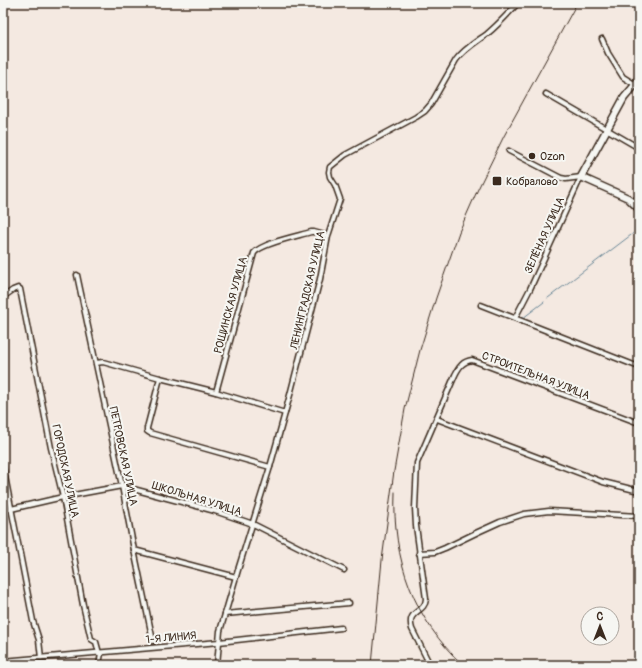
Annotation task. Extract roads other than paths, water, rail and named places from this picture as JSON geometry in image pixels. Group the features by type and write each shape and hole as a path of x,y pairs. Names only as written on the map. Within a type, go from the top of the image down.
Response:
{"street":[{"name":"ЛЕНИНГРАДСКАЯ УЛИЦА","path":"217,665 220,631 285,413 320,279 328,236 340,199 328,172 330,167 345,155 425,111 431,104 460,54 487,33 518,3"},
{"path":"602,39 608,53 623,77 637,86"},
{"name":"ЗЕЛЁНАЯ УЛИЦА","path":"516,318 581,177 624,98 637,86 639,78"},
{"path":"546,94 639,148"},
{"path":"509,151 561,178 566,179 581,177 639,202"},
{"path":"628,198 639,209"},
{"name":"РОЩИНСКАЯ УЛИЦА","path":"216,392 254,252 263,246 311,232 328,236"},
{"name":"ПЕТРОВСКАЯ УЛИЦА","path":"77,275 153,641"},
{"name":"ГОРОДСКАЯ УЛИЦА","path":"3,297 13,290 18,288 20,289 51,448 63,498 83,605 91,639 96,642 100,653"},
{"path":"481,305 639,367"},
{"name":"СТРОИТЕЛЬНАЯ УЛИЦА","path":"437,419 459,368 463,363 472,360 639,423"},
{"path":"96,363 103,362 216,392 285,413"},
{"path":"160,378 147,428 148,432 270,467"},
{"path":"430,665 412,629 410,618 424,606 426,602 415,508 417,463 437,419 603,482 639,491"},
{"path":"3,466 41,658"},
{"name":"ШКОЛЬНАЯ УЛИЦА","path":"12,509 122,486 215,511 253,524 344,570"},
{"path":"420,553 435,552 500,522 524,514 549,510 639,516"},
{"path":"134,550 236,577"},
{"path":"225,614 349,603"},
{"name":"1-Я ЛИНИЯ","path":"3,660 219,642 341,628"},
{"path":"99,665 100,653"}],"waterway":[{"path":"548,298 639,229"},
{"path":"523,318 544,302"}],"railway":[{"path":"372,665 382,560 394,471 405,409 420,350 436,298 459,232 478,189 504,136 577,3"},
{"path":"395,492 397,541 402,564 410,587 419,608 431,628 463,665"}],"place":[{"name":"Ozon","path":"532,156"},
{"name":"Кобралово","path":"497,181"}]}
